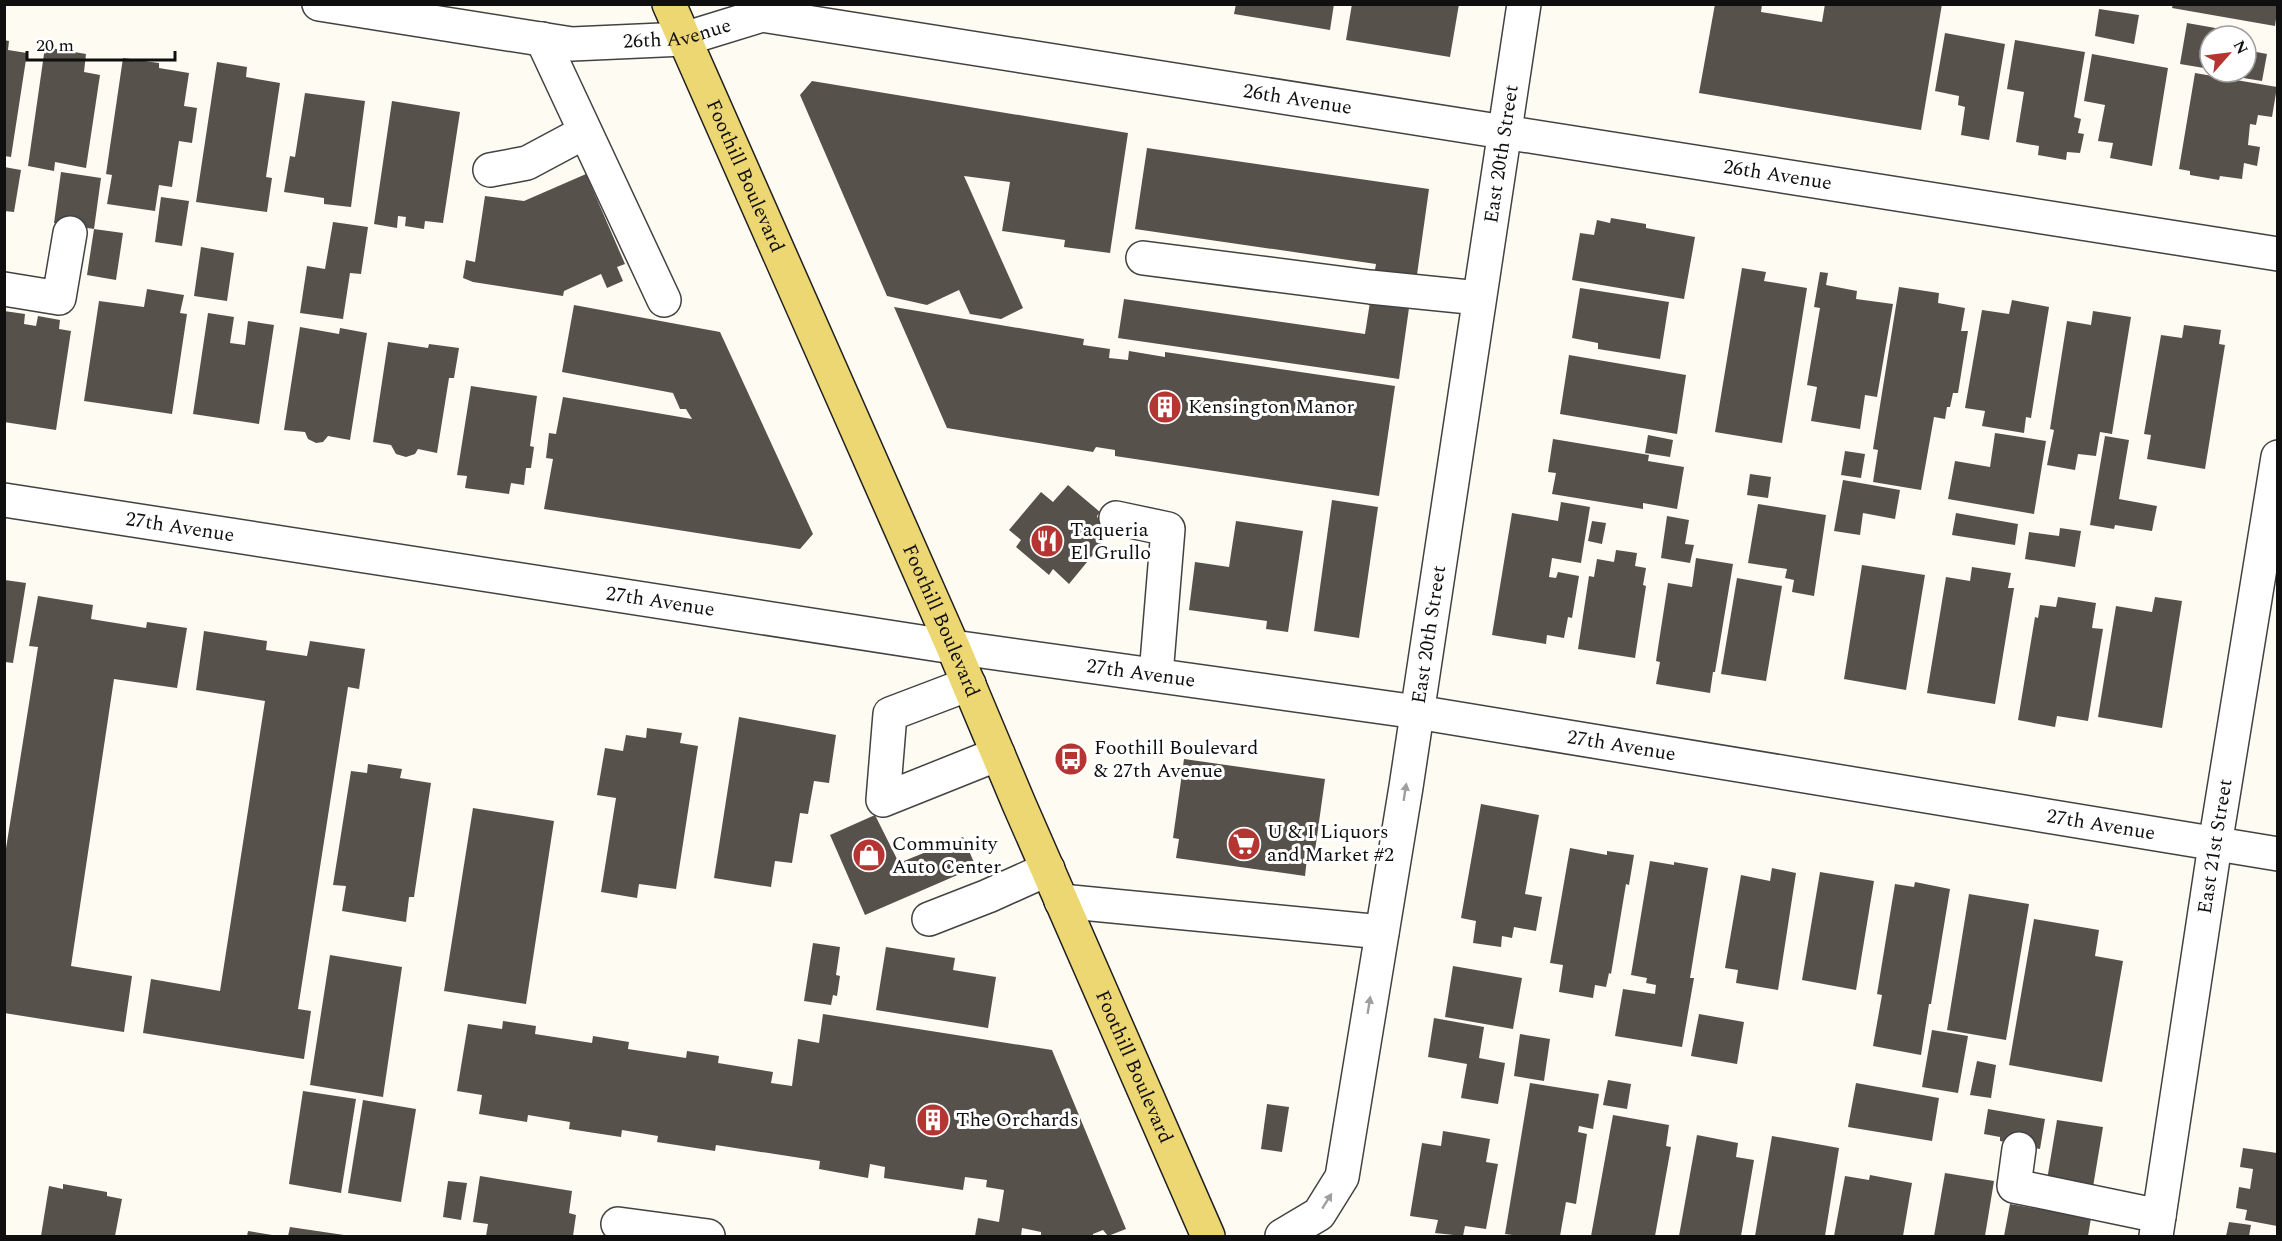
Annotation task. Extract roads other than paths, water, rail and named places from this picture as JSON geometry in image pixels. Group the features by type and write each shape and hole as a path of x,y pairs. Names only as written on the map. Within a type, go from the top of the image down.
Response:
{"main road":[{"name":"Foothill Boulevard","path":"669,4 953,647 1061,901 1208,1236"}],"street":[{"name":"26th Avenue","path":"319,4 572,44 684,39 762,15 2277,254"},
{"name":"East 20th Street","path":"1282,1236 1319,1214 1342,1177 1417,712 1524,4"},
{"path":"542,39 664,300"},
{"path":"490,170 527,163 585,132"},
{"path":"4,289 59,298 70,233"},
{"path":"1143,258 1370,287 1479,298"},
{"name":"East 21st Street","path":"2157,1226 2277,457"},
{"name":"27th Avenue","path":"4,500 953,647 1417,712 2277,854"},
{"path":"1116,518 1168,529 1156,675"},
{"path":"969,684 890,714 883,800 998,754"},
{"path":"929,920 1048,869"},
{"path":"1061,901 1382,932"},
{"path":"2019,1149 2014,1186 2157,1226"},
{"path":"618,1224 708,1236"}],"place":[{"name":"Kensington Manor","path":"1165,407"},
{"name":"Taqueria El Grullo","path":"1047,541"},
{"name":"Foothill Boulevard & 27th Avenue","path":"1071,759"},
{"name":"U & I Liquors and Market #2","path":"1244,844"},
{"name":"Community Auto Center","path":"869,855"},
{"name":"The Orchards","path":"933,1120"}]}
